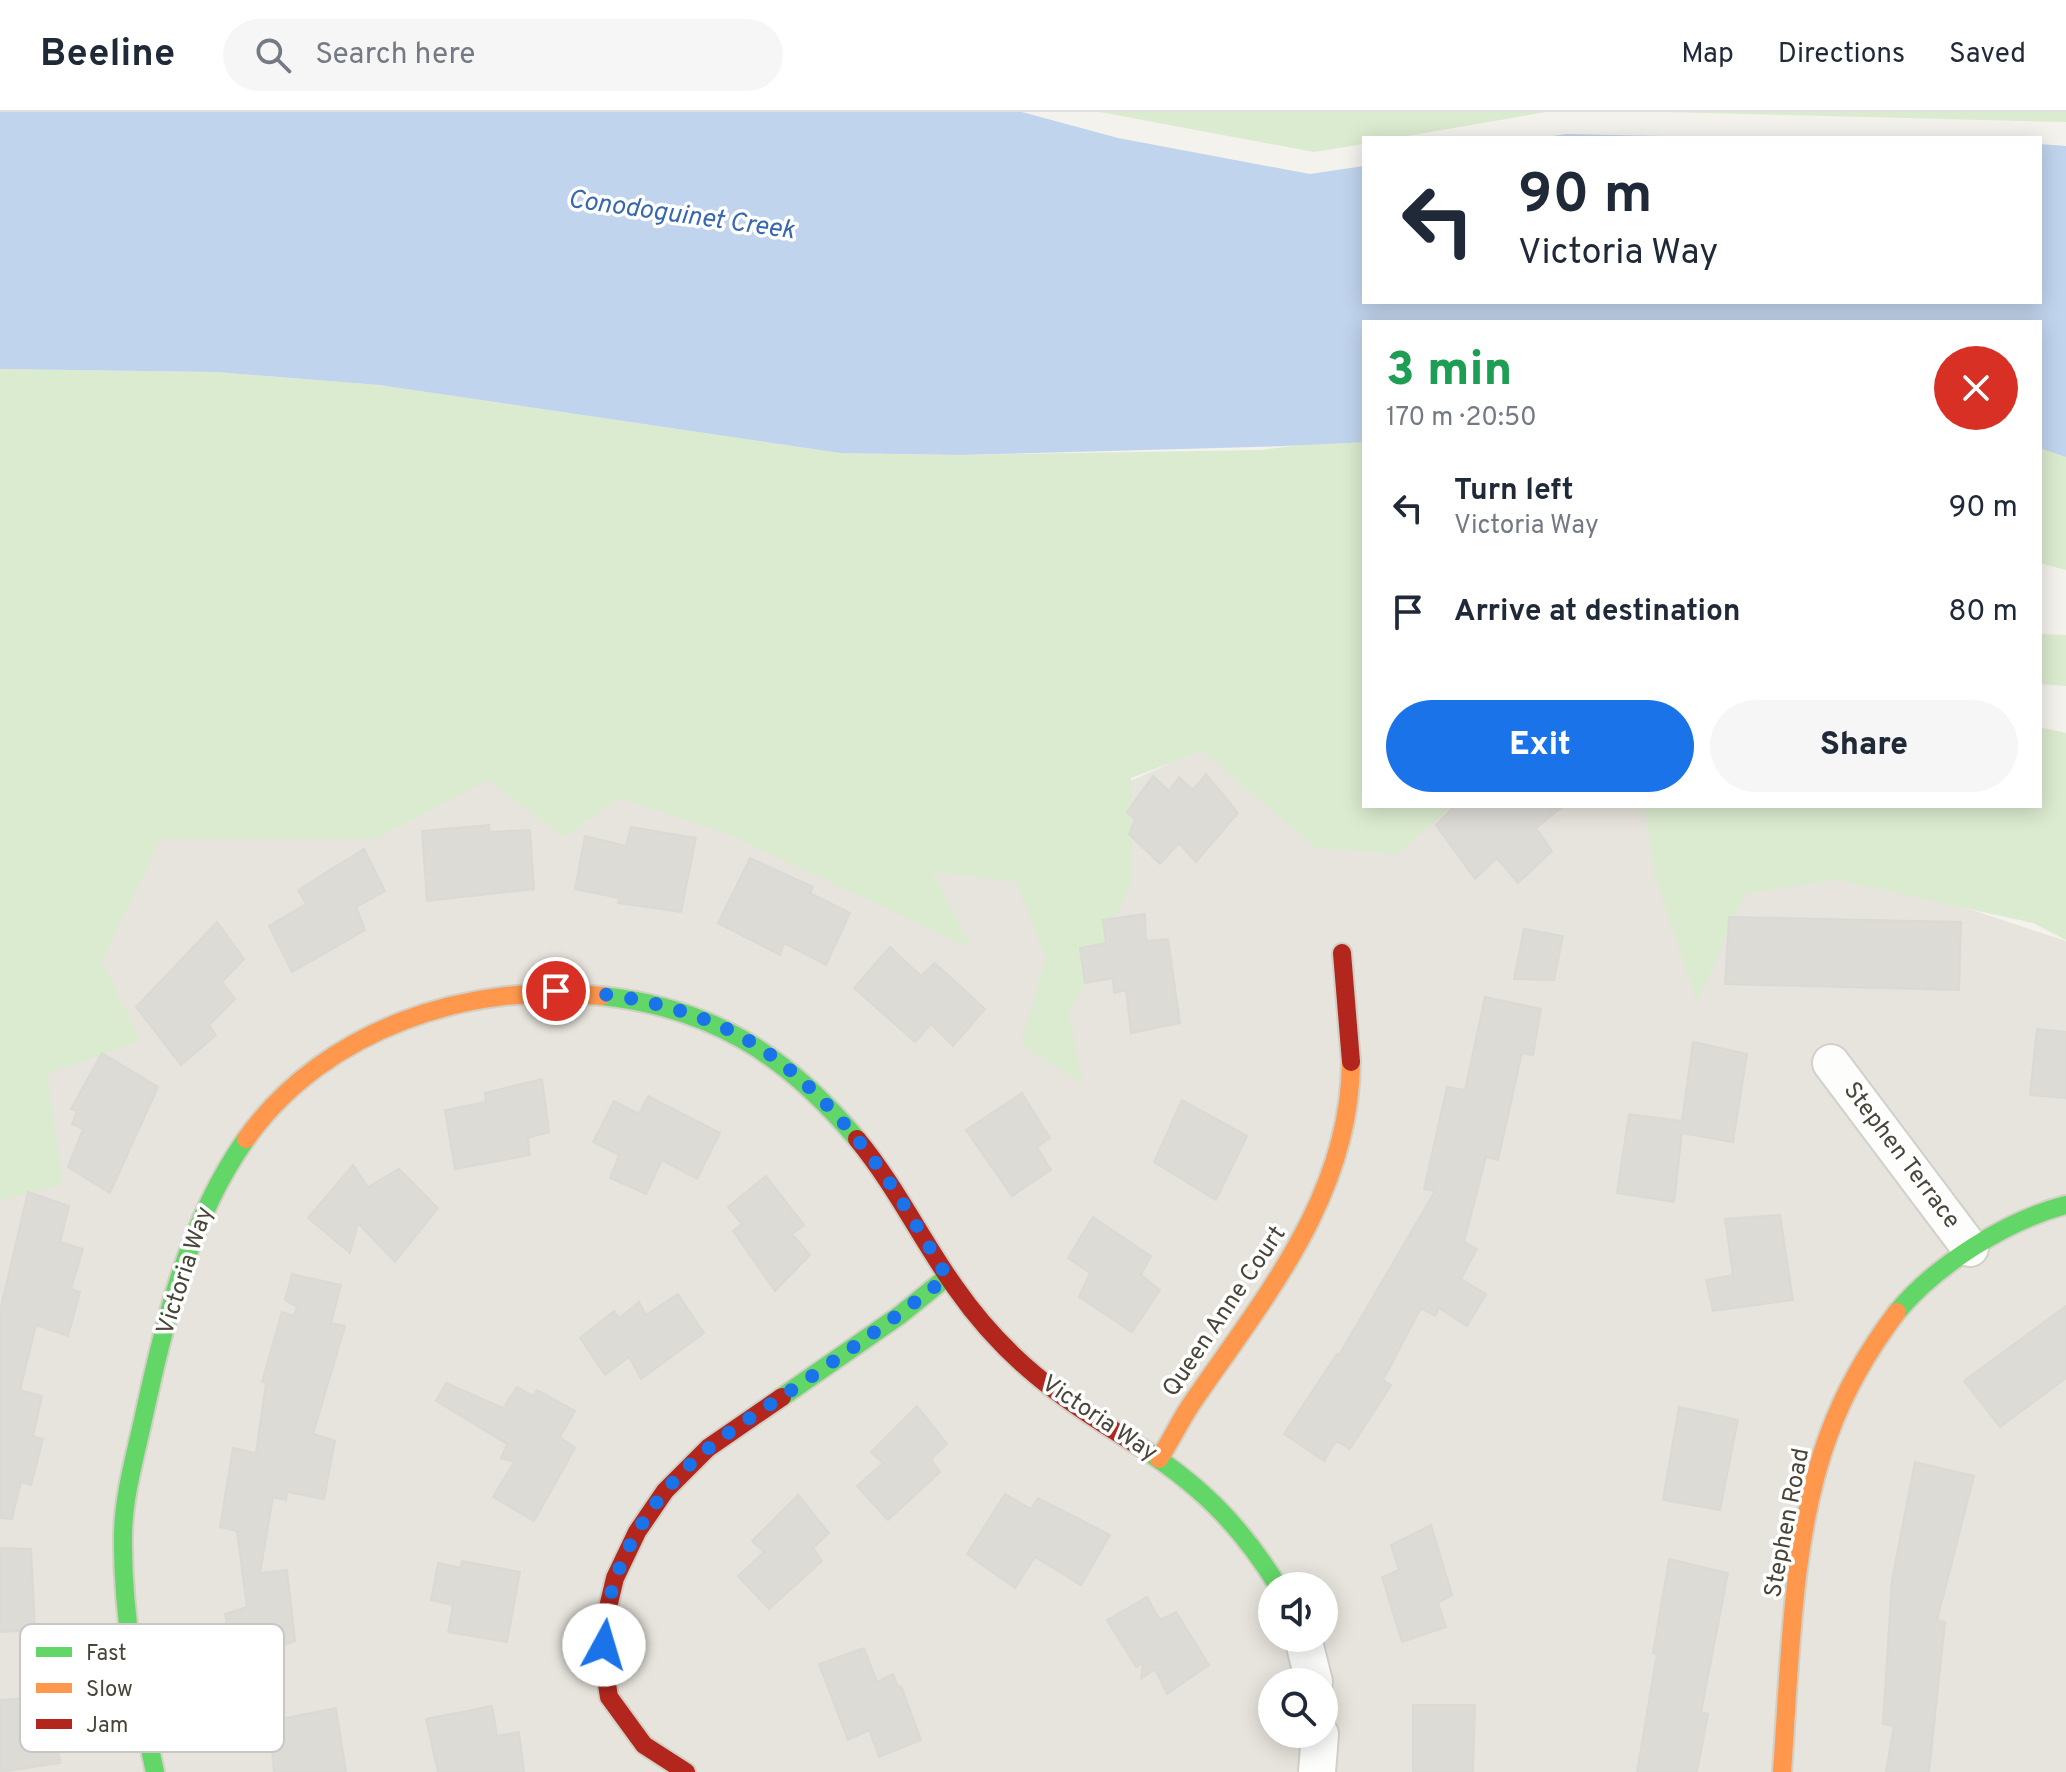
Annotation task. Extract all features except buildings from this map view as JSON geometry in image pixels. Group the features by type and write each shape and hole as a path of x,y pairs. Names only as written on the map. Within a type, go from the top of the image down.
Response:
{"street":[{"name":"Queen Anne Court","path":"1159,1459 1192,1404 1300,1247 1329,1185 1344,1132 1351,1078 1351,1036 1342,953"},
{"name":"Victoria Way","path":"128,1624 123,1538 125,1510 149,1390 189,1249 210,1198 229,1163 251,1132 284,1097 334,1056 383,1029 432,1010 475,999 537,991 576,991 649,1003 702,1018 745,1038 773,1057 855,1136 884,1174 947,1277 984,1326 1026,1370 1061,1397 1192,1482 1220,1508 1269,1572"},
{"name":"Stephen Terrace","path":"1831,1063 1970,1248"},
{"name":"Stephen Road","path":"1782,1772 1797,1596 1816,1476 1835,1421 1864,1362 1896,1314 1917,1291 1970,1248 2018,1222 2066,1205"},
{"path":"686,1772 644,1745 609,1697 604,1665 604,1624 615,1578 637,1532 665,1491 708,1448 900,1315 947,1277"},
{"path":"1317,1772 1319,1748"},
{"name":"Victoria Way","path":"151,1752 155,1772"}],"shaded area":[{"path":"1204,748 1362,805 1362,808 1685,808 1836,865 2066,941 2066,1772 0,1772 0,822 507,762 928,872"}],"green space":[{"path":"1100,112 1546,112 1408,136 1362,136 1362,144 1314,152"},
{"path":"1667,112 2066,112 2066,122"},
{"path":"0,369 215,372 379,385 840,453 960,455 1260,450 1362,438 1362,808 1450,808 1397,854 1316,848 1202,751 1131,778 1132,881 1069,1015 1083,1084 1021,1044 1046,957 1016,882 933,872 971,948 721,831 618,798 565,837 488,780 376,839 160,839 102,961 140,1041 47,1074 63,1184 0,1201"},
{"path":"2042,434 2066,441 2066,570 2042,564"},
{"path":"2042,634 2066,635 2066,686 2042,684"},
{"path":"2042,727 2066,733 2066,940 2033,923 1837,880 1745,894 1697,1003 1655,877 1644,808 2042,808"}],"water":[{"name":"Conodoguinet Creek","path":"0,112 1022,112 1118,138 1310,174 1362,166 1362,304 2042,304 2042,144 2066,146 2066,457 2042,449 2042,320 1362,320 1362,442 960,455 840,453 379,385 215,372 0,369"},
{"path":"1566,134 1663,136 1552,136"}],"traffic: fast":[{"path":"602,996 679,1012 713,1024 744,1040 803,1083 857,1139"},
{"path":"128,1624 123,1523 158,1353 192,1242 207,1206 246,1139"},
{"path":"1897,1312 1932,1278 1974,1246 2020,1221 2066,1205"},
{"path":"782,1397 900,1315 947,1277"},
{"path":"1134,1443 1178,1473 1215,1506 1232,1523 1269,1572"},
{"path":"151,1752 155,1772"}],"traffic: slow":[{"path":"246,1139 279,1100 317,1068 359,1041 404,1020 453,1005 502,996 552,993 602,996"},
{"path":"1159,1459 1190,1406 1272,1286 1319,1203 1336,1158 1347,1111 1351,1062"},
{"path":"1782,1772 1794,1601 1816,1473 1850,1386 1897,1312"}],"traffic: jam":[{"path":"1342,953 1351,1062"},
{"path":"857,1139 884,1175 955,1287 994,1335 1058,1393 1134,1443"},
{"path":"686,1772 644,1745 609,1697 604,1665 604,1624 615,1578 637,1532 665,1491 708,1448 782,1397"}],"route":[{"path":"556,991 576,991 649,1003 702,1018 745,1038 773,1057 855,1136 884,1174 947,1277 900,1315 708,1448 665,1491 637,1532 615,1578 604,1624 604,1645"}]}
